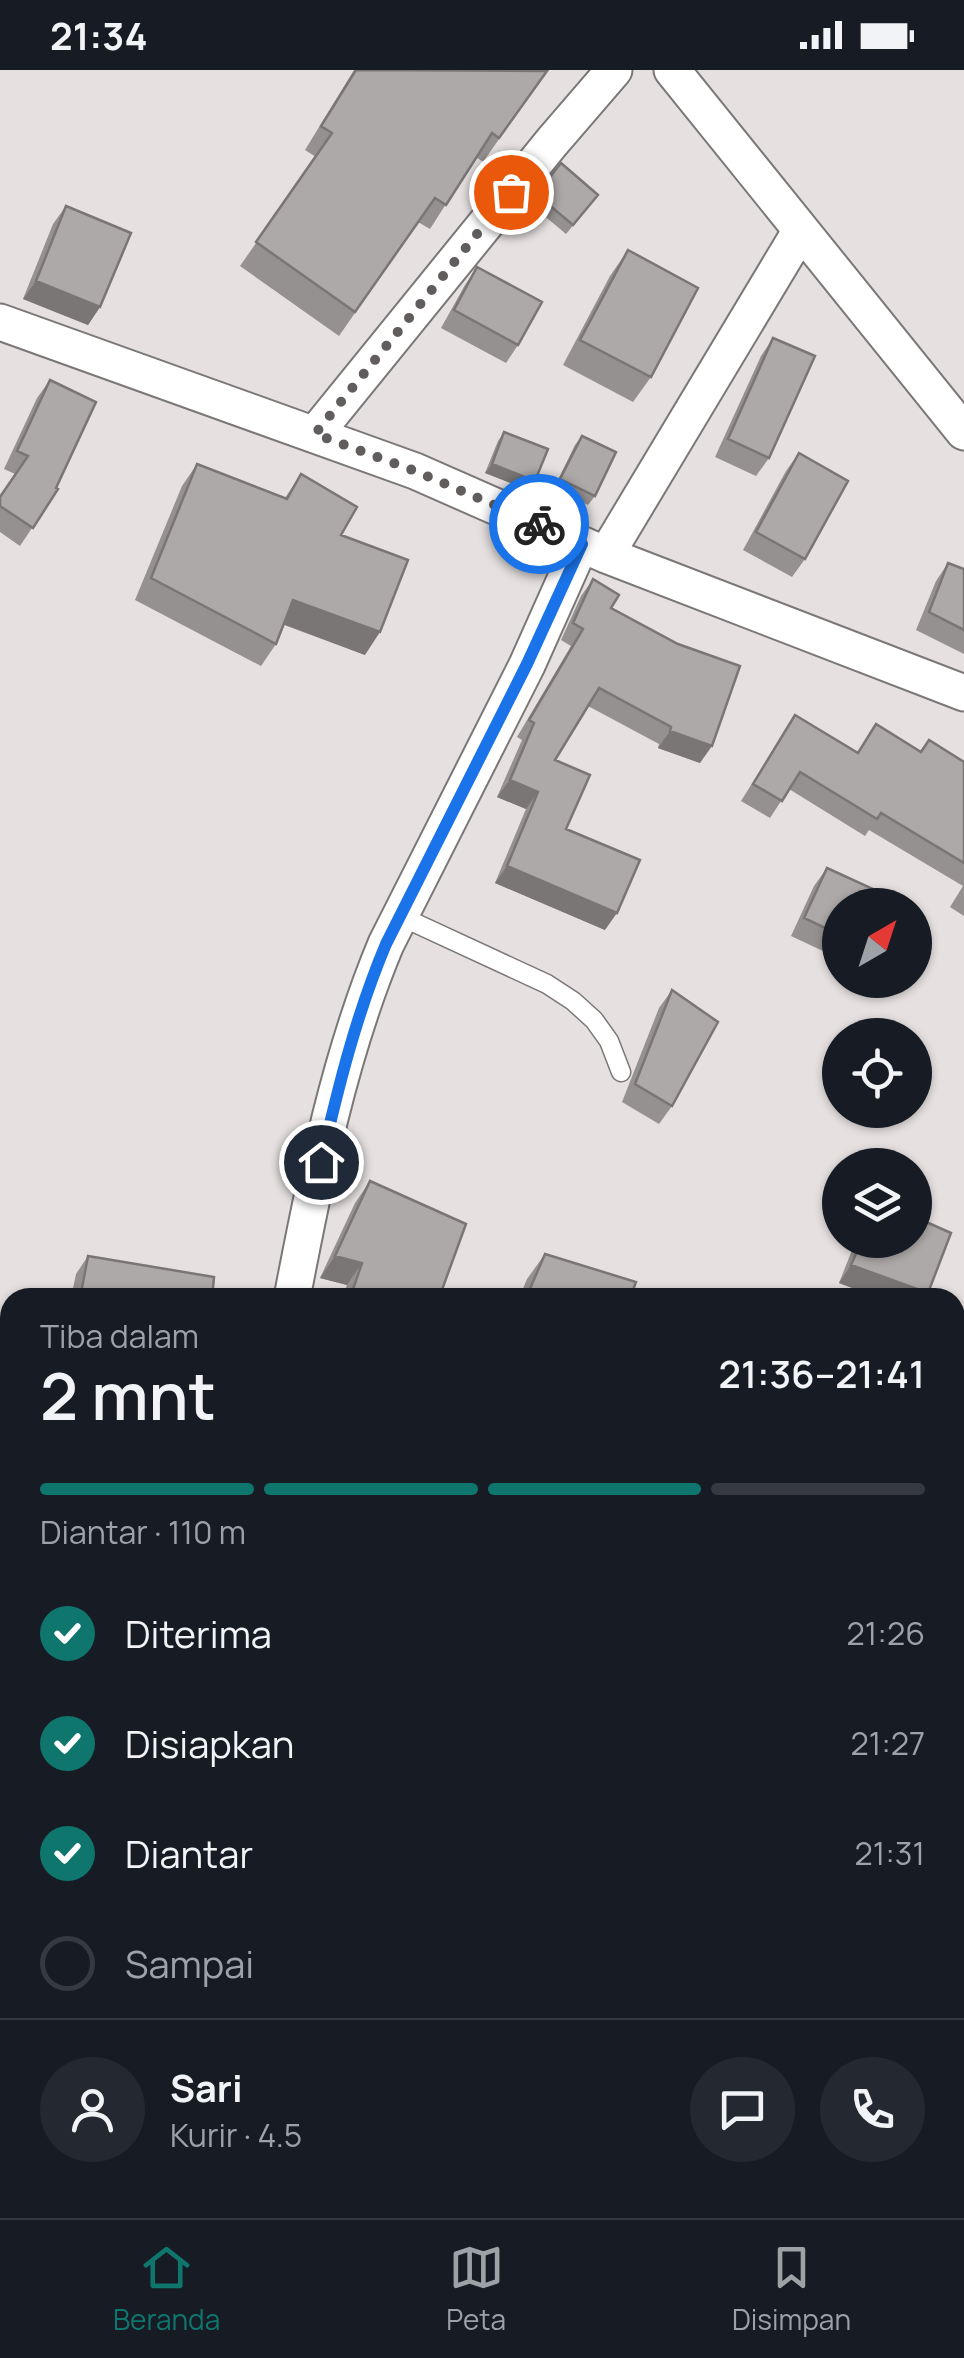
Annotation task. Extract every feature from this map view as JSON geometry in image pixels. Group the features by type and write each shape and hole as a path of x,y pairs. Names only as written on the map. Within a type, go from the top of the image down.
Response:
{"street":[{"path":"315,434 614,70"},
{"path":"685,75 801,230 964,432"},
{"path":"294,1288 348,1048 366,990 400,916 527,664 594,549 801,230"},
{"path":"0,322 415,471 594,549 964,692"}],"lane":[{"path":"400,916 548,984 573,1001 609,1041 621,1072"}],"building":[{"path":"356,70 547,71 499,138 492,133 446,205 435,198 355,312 256,242 332,133 321,126"},
{"path":"561,163 598,195 573,225 542,199 542,187"},
{"path":"66,206 131,233 100,307 36,281"},
{"path":"628,250 698,288 651,377 580,340"},
{"path":"477,267 542,302 518,345 454,310"},
{"path":"773,338 815,356 769,458 728,439"},
{"path":"50,380 96,402 58,489 33,528 0,506 0,497 28,456 17,451"},
{"path":"504,432 548,449 535,481 492,464"},
{"path":"582,436 616,452 595,496 560,479"},
{"path":"799,453 848,481 805,559 756,532"},
{"path":"197,464 287,499 301,474 357,507 341,535 408,560 380,632 293,600 276,644 151,578"},
{"path":"948,563 964,569 964,630 929,612"},
{"path":"593,579 619,595 611,608 678,644 740,666 712,746 670,731 671,727 599,688 555,760 590,775 566,829 640,860 617,913 507,866 538,792 510,780 534,723 529,720 583,629 573,623"},
{"path":"795,715 858,753 876,724 921,752 929,740 964,762 964,863 881,813 877,819 800,772 782,801 753,784"},
{"path":"827,868 871,888 822,888 822,926 804,918"},
{"path":"672,990 718,1022 672,1106 635,1084"},
{"path":"370,1181 466,1224 443,1288 353,1288 362,1263 335,1256"},
{"path":"932,1225 951,1233 930,1288 914,1288 851,1265 854,1258 932,1258"},
{"path":"545,1254 636,1282 634,1288 530,1288"},
{"path":"88,1256 214,1277 213,1288 82,1288"}],"way so far":[{"path":"511,192 315,434 539,524"}],"route":[{"path":"321,1162 366,990 582,544 539,524"}]}
